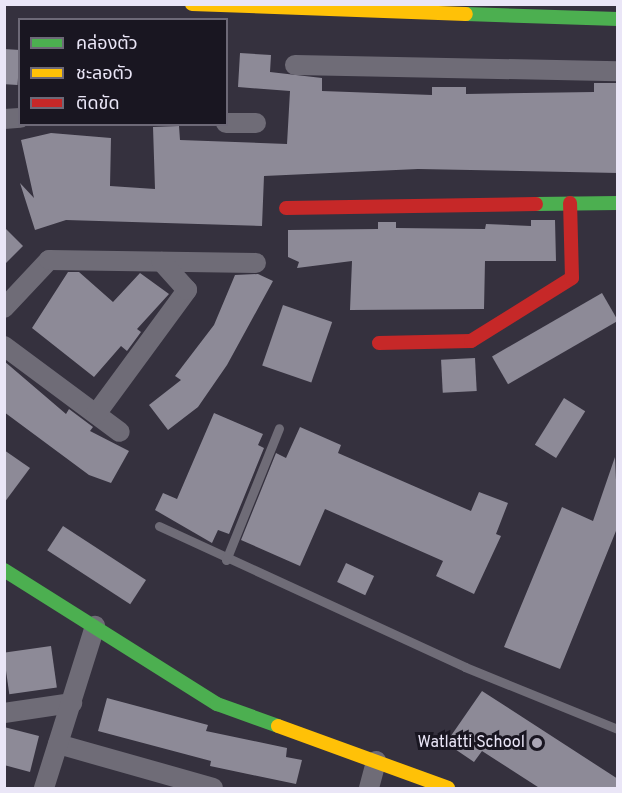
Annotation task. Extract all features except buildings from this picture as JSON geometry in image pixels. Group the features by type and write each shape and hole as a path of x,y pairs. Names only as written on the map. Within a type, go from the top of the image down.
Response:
{"street":[{"path":"192,4 618,19"},
{"path":"295,65 618,71"},
{"path":"228,123 256,123"},
{"path":"379,343 471,341 572,278 570,203"},
{"path":"286,207 618,203"},
{"path":"4,308 49,260 256,263"},
{"path":"96,414 187,291 162,262"},
{"path":"4,345 120,432"},
{"path":"4,570 217,704 448,789"},
{"path":"44,789 95,626"},
{"path":"4,713 72,703"},
{"path":"58,744 213,789"},
{"path":"369,789 376,761"}],"lane":[{"path":"226,561 279,428"},
{"path":"159,526 226,561 618,729"}],"traffic: fast":[{"path":"466,14 618,19"},
{"path":"536,204 618,203"},
{"path":"4,570 217,704 278,726"}],"traffic: slow":[{"path":"192,4 466,14"},
{"path":"278,726 448,788"}],"traffic: jam":[{"path":"379,343 471,341 572,278 570,203"},
{"path":"286,208 536,204"}],"place":[{"name":"Watlatti School","path":"537,743"}]}
